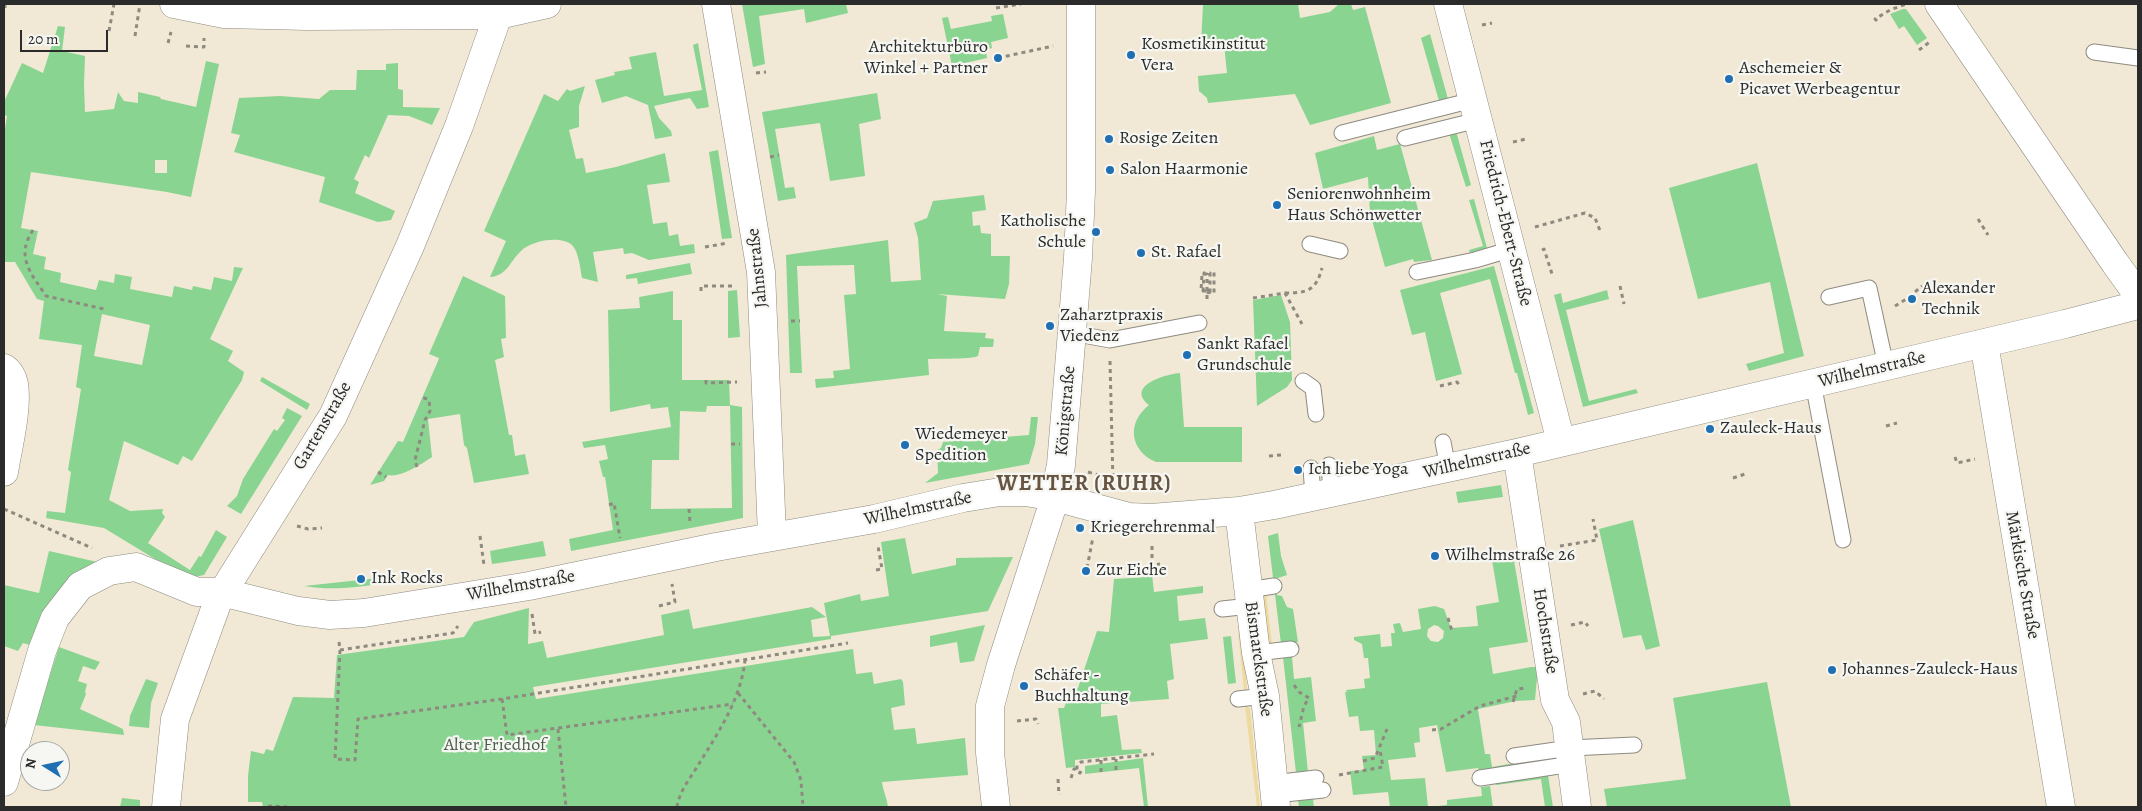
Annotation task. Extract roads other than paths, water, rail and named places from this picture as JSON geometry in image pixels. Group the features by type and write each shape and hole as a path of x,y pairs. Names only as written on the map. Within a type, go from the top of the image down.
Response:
{"street":[{"path":"181,4 224,14 307,16 498,15 547,4"},
{"name":"Jahnstraße","path":"716,4 757,244 762,286 772,535"},
{"name":"Königstraße","path":"996,807 990,753 990,706 1001,665 1055,497 1061,465 1081,191 1082,4"},
{"name":"Friedrich-Ebert-Straße","path":"1448,4 1561,442"},
{"path":"1939,4 2138,295"},
{"name":"Gartenstraße","path":"166,807 175,719 222,592 333,416 410,246 459,126 498,15"},
{"name":"Wilhelmstraße","path":"4,782 42,651 55,618 80,586 109,571 136,567 197,592 222,592 298,611 330,615 364,613 529,586 772,535 874,519 963,498 1000,492 1026,492 1055,497 1129,517 1151,518 1239,511 1517,453 2065,324 2138,304"},
{"name":"Märkische Straße","path":"1984,343 2061,807"},
{"path":"4,368 14,382 14,406 4,472"},
{"name":"Hochstraße","path":"1517,453 1555,700 1566,722 1577,807"},
{"name":"Bismarckstraße","path":"1239,511 1258,594 1256,653 1265,696 1275,795"}],"lane":[{"path":"2094,52 2138,58"},
{"path":"1342,133 1475,110"},
{"path":"1405,138 1475,110"},
{"path":"1417,272 1475,260 1510,242"},
{"path":"1310,244 1334,250"},
{"path":"1829,297 1869,288 1886,366"},
{"path":"1072,333 1110,340 1199,323"},
{"path":"1303,381 1313,388 1316,414"},
{"path":"1813,383 1843,540"},
{"path":"1443,442 1448,468"},
{"path":"1322,495 1329,465"},
{"path":"1311,468 1322,495"},
{"path":"1222,609 1258,594"},
{"path":"1256,653 1289,650"},
{"path":"1238,699 1265,696"},
{"path":"1480,778 1571,756 1634,745"},
{"path":"1514,756 1571,756"},
{"path":"1275,795 1319,784"}],"place":[{"name":"Kosmetikinstitut Vera","path":"1131,55"},
{"name":"Architekturbüro Winkel + Partner","path":"998,58"},
{"name":"Aschemeier & Picavet Werbeagentur","path":"1729,79"},
{"name":"Rosige Zeiten","path":"1109,139"},
{"name":"Salon Haarmonie","path":"1110,170"},
{"name":"Seniorenwohnheim Haus Schönwetter","path":"1277,205"},
{"name":"Katholische Schule","path":"1096,232"},
{"name":"St. Rafael","path":"1141,253"},
{"name":"Alexander Technik","path":"1912,299"},
{"name":"Zaharztpraxis Viedenz","path":"1050,326"},
{"name":"Sankt Rafael Grundschule","path":"1187,355"},
{"name":"Zauleck-Haus","path":"1710,429"},
{"name":"Wiedemeyer Spedition","path":"905,445"},
{"name":"Ich liebe Yoga","path":"1298,470"},
{"name":"Kriegerehrenmal","path":"1080,528"},
{"name":"Wilhelmstraße 26","path":"1435,556"},
{"name":"Zur Eiche","path":"1086,571"},
{"name":"Ink Rocks","path":"361,579"},
{"name":"Johannes-Zauleck-Haus","path":"1832,670"},
{"name":"Schäfer - Buchhaltung","path":"1024,686"}],"district":[{"name":"WETTER (RUHR)","path":"1084,485"}],"park label":[{"name":"Alter Friedhof","path":"495,746"}]}
